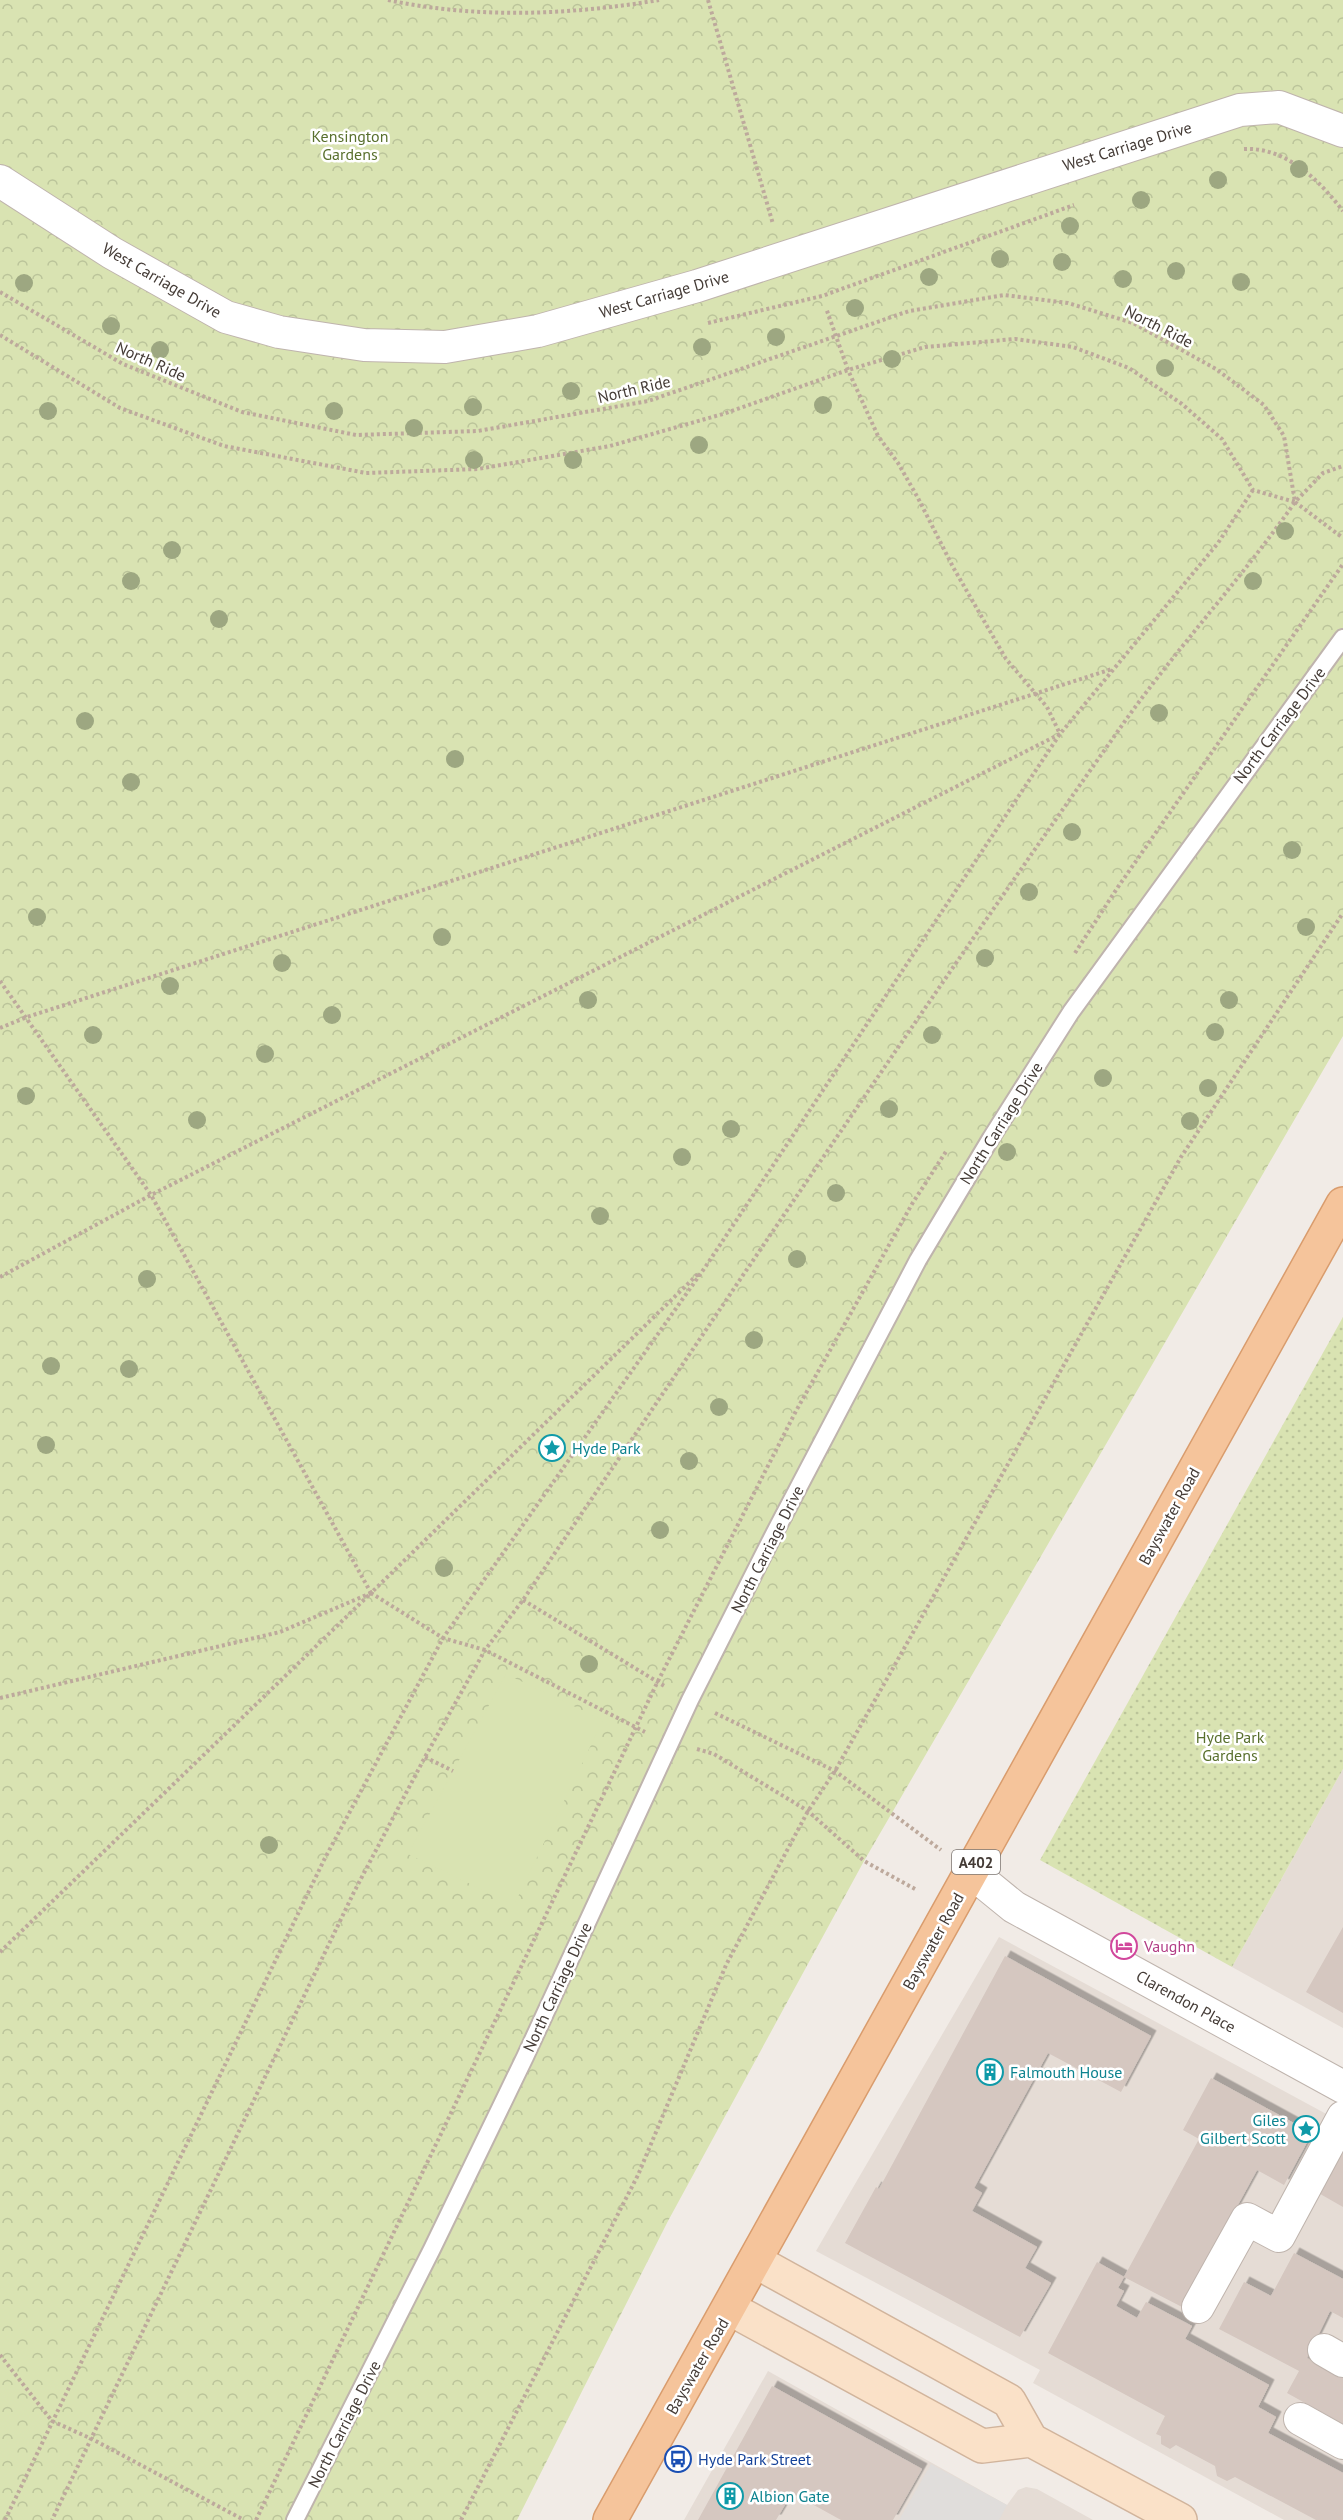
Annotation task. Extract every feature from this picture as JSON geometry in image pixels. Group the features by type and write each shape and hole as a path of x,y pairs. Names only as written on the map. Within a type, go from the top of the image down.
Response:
{"main road":[{"name":"Bayswater Road","path":"610,2520 1343,1204"}],"street":[{"name":"West Carriage Drive","path":"0,181 112,253 226,317 279,332 364,345 446,347 538,331 697,286 1240,110 1279,107 1343,131"},
{"name":"Clarendon Place","path":"971,1872 1014,1907 1343,2086"},
{"path":"1198,2307 1247,2219 1279,2236 1343,2117"},
{"path":"755,2261 1009,2401 1031,2440 1180,2520"},
{"path":"729,2308 982,2446 1031,2440"},
{"path":"1300,2419 1343,2443"}],"lane":[{"name":"North Carriage Drive","path":"295,2520 432,2249 690,1700 918,1260 991,1138 1071,1012 1343,638"}],"path":[{"path":"388,0 463,11 534,13 659,0"},
{"path":"708,0 774,225"},
{"name":"North Ride","path":"0,292 123,364 242,412 356,435 478,431 648,401 909,311 1004,295 1068,303 1133,322 1216,369 1264,405 1284,436 1295,502"},
{"path":"826,308 848,370 878,436 898,463 1000,649 1047,707 1060,734"},
{"path":"0,335 120,408 224,446 366,473 478,469 610,446 723,414 848,370 925,347 1015,339 1073,347 1129,368 1182,404 1222,439 1252,490 1295,502 1343,538"},
{"path":"52,2520 348,1902 485,1650 523,1600 951,969 1120,727 1185,641 1266,544 1295,502 1323,473 1343,466"},
{"path":"5,2520 324,1860 443,1638 706,1266 1060,734 1218,543 1252,490"},
{"path":"0,1028 27,1017 1113,668"},
{"path":"0,1276 151,1195 1060,734"},
{"path":"461,2520 638,2175 726,1965 808,1811 835,1771 1181,1157 1343,913"},
{"path":"0,981 151,1195 371,1593 443,1638 485,1650 636,1729 714,1754 808,1811 864,1862 915,1889"},
{"path":"0,1952 706,1266"},
{"path":"0,1698 280,1632 371,1593"},
{"path":"523,1600 657,1683 835,1771 971,1872"},
{"path":"425,1757 453,1771"},
{"path":"0,2355 52,2421 92,2439 244,2520"}],"shaded area":[{"path":"1343,1769 1343,2028 1232,1967"},
{"path":"999,1937 1343,2123 1343,2520 1284,2520 1033,2383 1040,2370 816,2251"},
{"path":"768,2371 1007,2505 1018,2490 1026,2487 1037,2489 1093,2520 684,2520"},
{"path":"931,2464 1007,2505 999,2520 899,2520"}],"green space":[{"name":"Hyde Park","path":"0,0 1343,0 1343,1036 864,1861 668,2221 517,2520 0,2520"},
{"name":"Hyde Park Gardens","path":"1343,1317 1343,1769 1232,1967 1040,1860"},
{"path":"506,1674 603,1720 514,1905 408,1854"}],"building":[{"path":"1343,1927 1343,2013 1306,1992"},
{"path":"1005,1956 1151,2036 1121,2092 1048,2053 974,2188 982,2193 972,2211 1037,2247 1025,2268 1051,2283 1020,2337 845,2243 876,2187 879,2189"},
{"path":"1211,2078 1312,2133 1284,2185 1257,2170 1182,2307 1124,2277 1199,2139 1183,2130"},
{"path":"1343,2139 1343,2207 1315,2191"},
{"path":"1294,2253 1343,2279 1343,2318 1330,2311 1307,2358 1343,2378 1343,2424 1287,2393 1299,2371 1219,2329 1244,2282 1271,2296"},
{"path":"1097,2262 1124,2277 1118,2288 1124,2291 1116,2306 1137,2318 1146,2302 1192,2326 1185,2339 1269,2385 1258,2407 1276,2417 1268,2433 1343,2473 1343,2520 1316,2520 1235,2477 1227,2481 1217,2476 1215,2466 1176,2445 1170,2449 1161,2444 1161,2436 1156,2434 1165,2416 1048,2353"},
{"path":"772,2386 922,2469 893,2520 841,2520 792,2493 776,2520 698,2520"}],"place":[{"name":"Hyde Park","path":"552,1448"},
{"name":"Vaughn","path":"1124,1946"},
{"name":"Falmouth House","path":"990,2072"},
{"name":"Giles Gilbert Scott","path":"1306,2129"},
{"name":"Hyde Park Street","path":"678,2459"},
{"name":"Albion Gate","path":"730,2496"}],"park label":[{"name":"Kensington Gardens","path":"350,145"}]}
